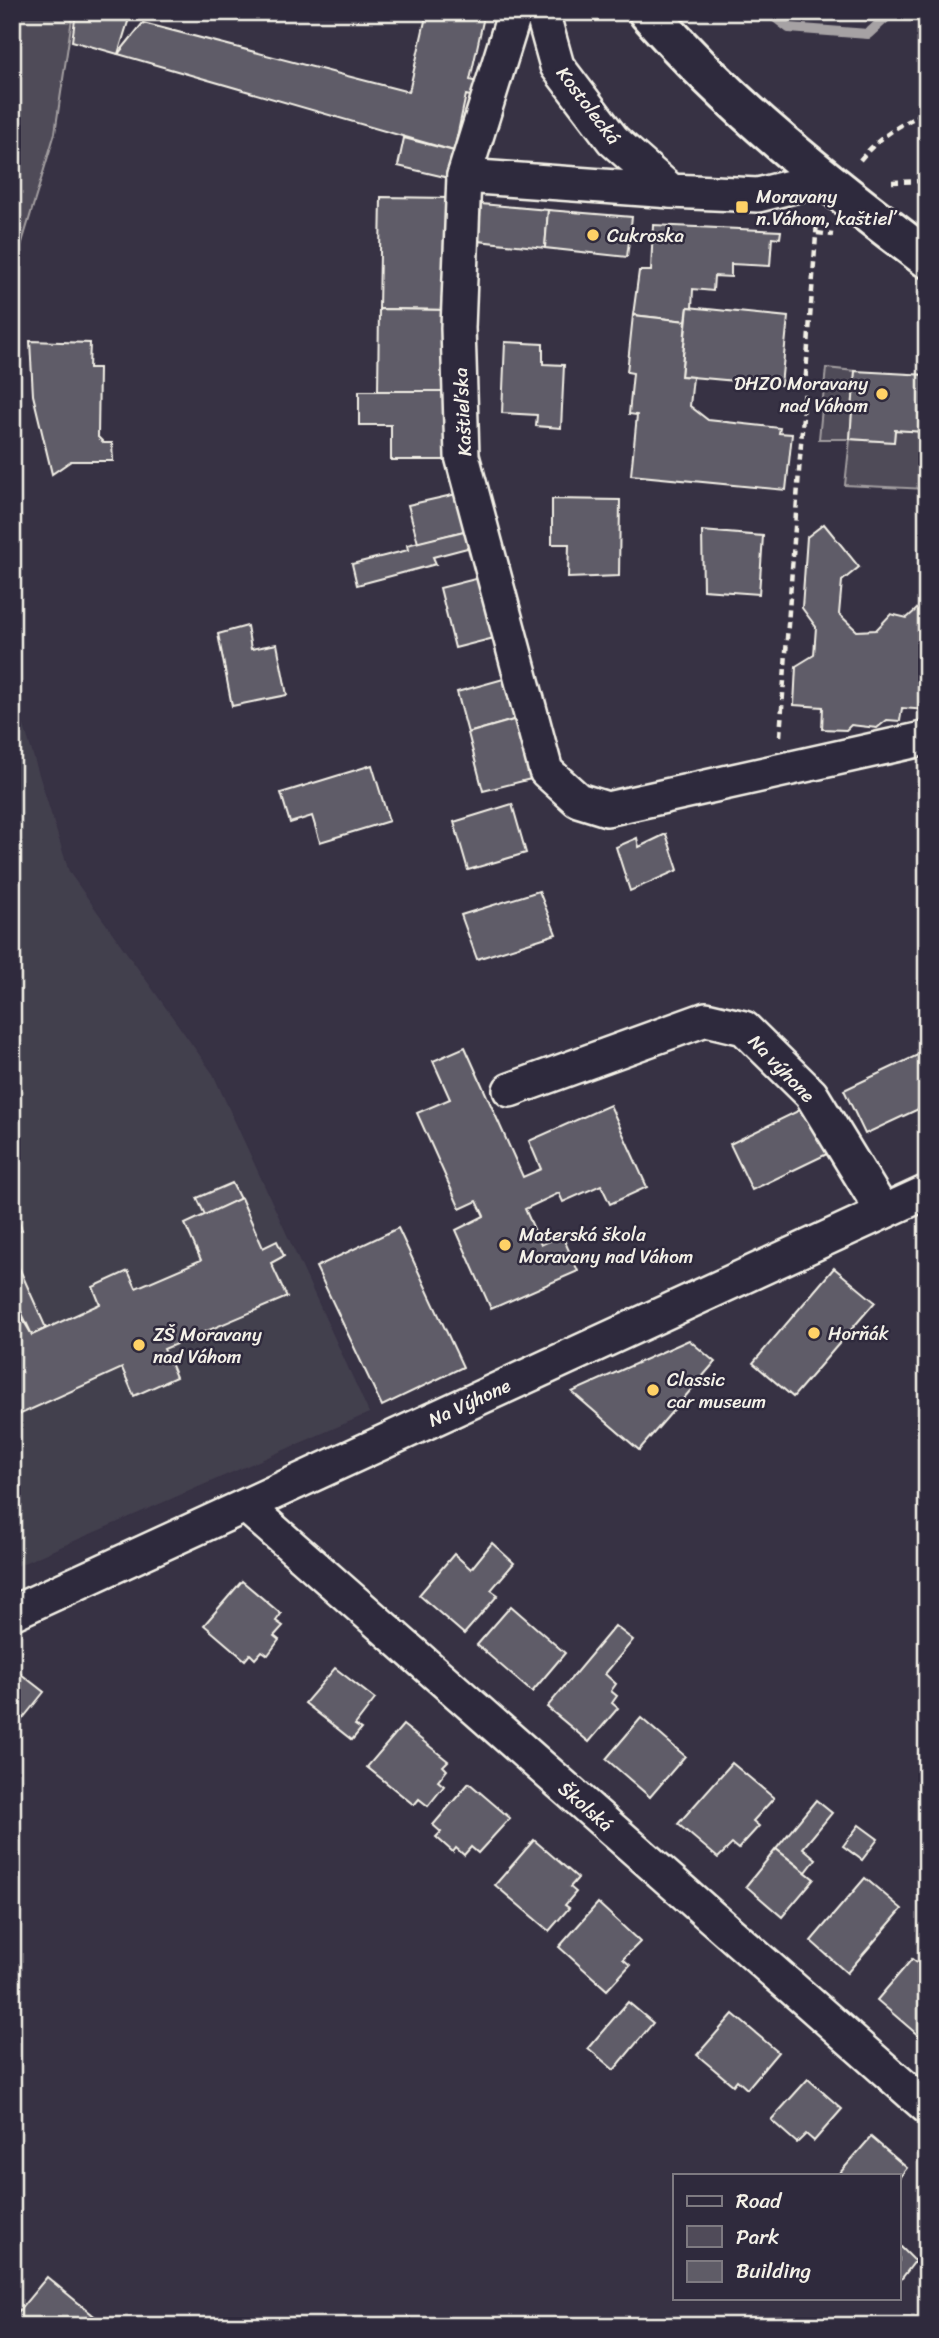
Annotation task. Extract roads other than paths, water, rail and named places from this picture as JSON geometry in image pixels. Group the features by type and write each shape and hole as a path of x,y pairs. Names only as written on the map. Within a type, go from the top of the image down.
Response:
{"main road":[{"path":"648,12 715,86 822,179 927,258"}],"street":[{"path":"515,12 464,176 758,195 822,179"},
{"name":"Kostolecká","path":"542,12 557,66 613,140 671,191"},
{"name":"Kaštieľska","path":"464,176 458,328 462,456 546,771 578,800 607,808 927,738"},
{"name":"Na výhone","path":"510,1090 706,1019 744,1028 811,1094 883,1212"},
{"name":"Na Výhone","path":"12,1613 927,1192"},
{"name":"Školská","path":"246,1506 927,2107"}],"waterway":[{"path":"768,12 789,28 868,34 892,12"}],"place":[{"name":"Moravany n.Váhom, kaštieľ","path":"742,207"},
{"name":"Cukroska","path":"593,235"},
{"name":"DHZO Moravany nad Váhom","path":"882,394"},
{"name":"Materská škola Moravany nad Váhom","path":"505,1245"},
{"name":"Horňák","path":"814,1333"},
{"name":"ZŠ Moravany nad Váhom","path":"139,1345"},
{"name":"Classic car museum","path":"653,1390"}]}
